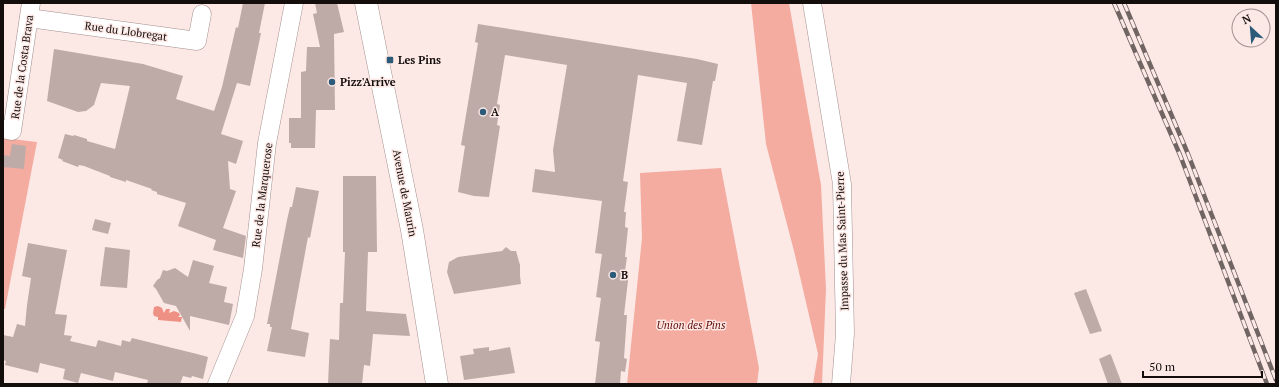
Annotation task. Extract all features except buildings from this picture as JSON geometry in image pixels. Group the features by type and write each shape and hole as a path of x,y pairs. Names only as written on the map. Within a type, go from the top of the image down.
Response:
{"street":[{"name":"Rue de la Marquerose","path":"218,384 245,316 253,269 267,143 294,3"},
{"name":"Avenue de Maurin","path":"366,3 412,230 437,384"},
{"name":"Impasse du Mas Saint-Pierre","path":"812,3 842,184 845,334 841,384"},
{"name":"Rue du Llobregat","path":"30,10 196,41 202,14"},
{"name":"Rue de la Costa Brava","path":"8,130 30,10"}],"green space":[{"path":"751,3 789,3 821,185 826,289 822,384 813,384 818,354 795,255 766,144"},
{"path":"3,138 37,142 5,309 3,309"},
{"name":"Union des Pins","path":"721,168 759,368 757,384 627,384 642,238 640,173"}],"shaded area":[{"path":"158,306 162,308 164,313 166,309 170,309 169,313 174,311 179,313 180,315 178,317 182,317 181,322 158,320 158,317 154,316 153,313 154,307"}],"railway":[{"path":"1114,3 1180,155 1267,384"},
{"path":"1124,3 1188,154 1276,380"}],"place":[{"name":"Les Pins","path":"390,60"},
{"name":"Pizz'Arrive","path":"332,82"},
{"name":"A","path":"483,112"},
{"name":"B","path":"613,275"}]}
